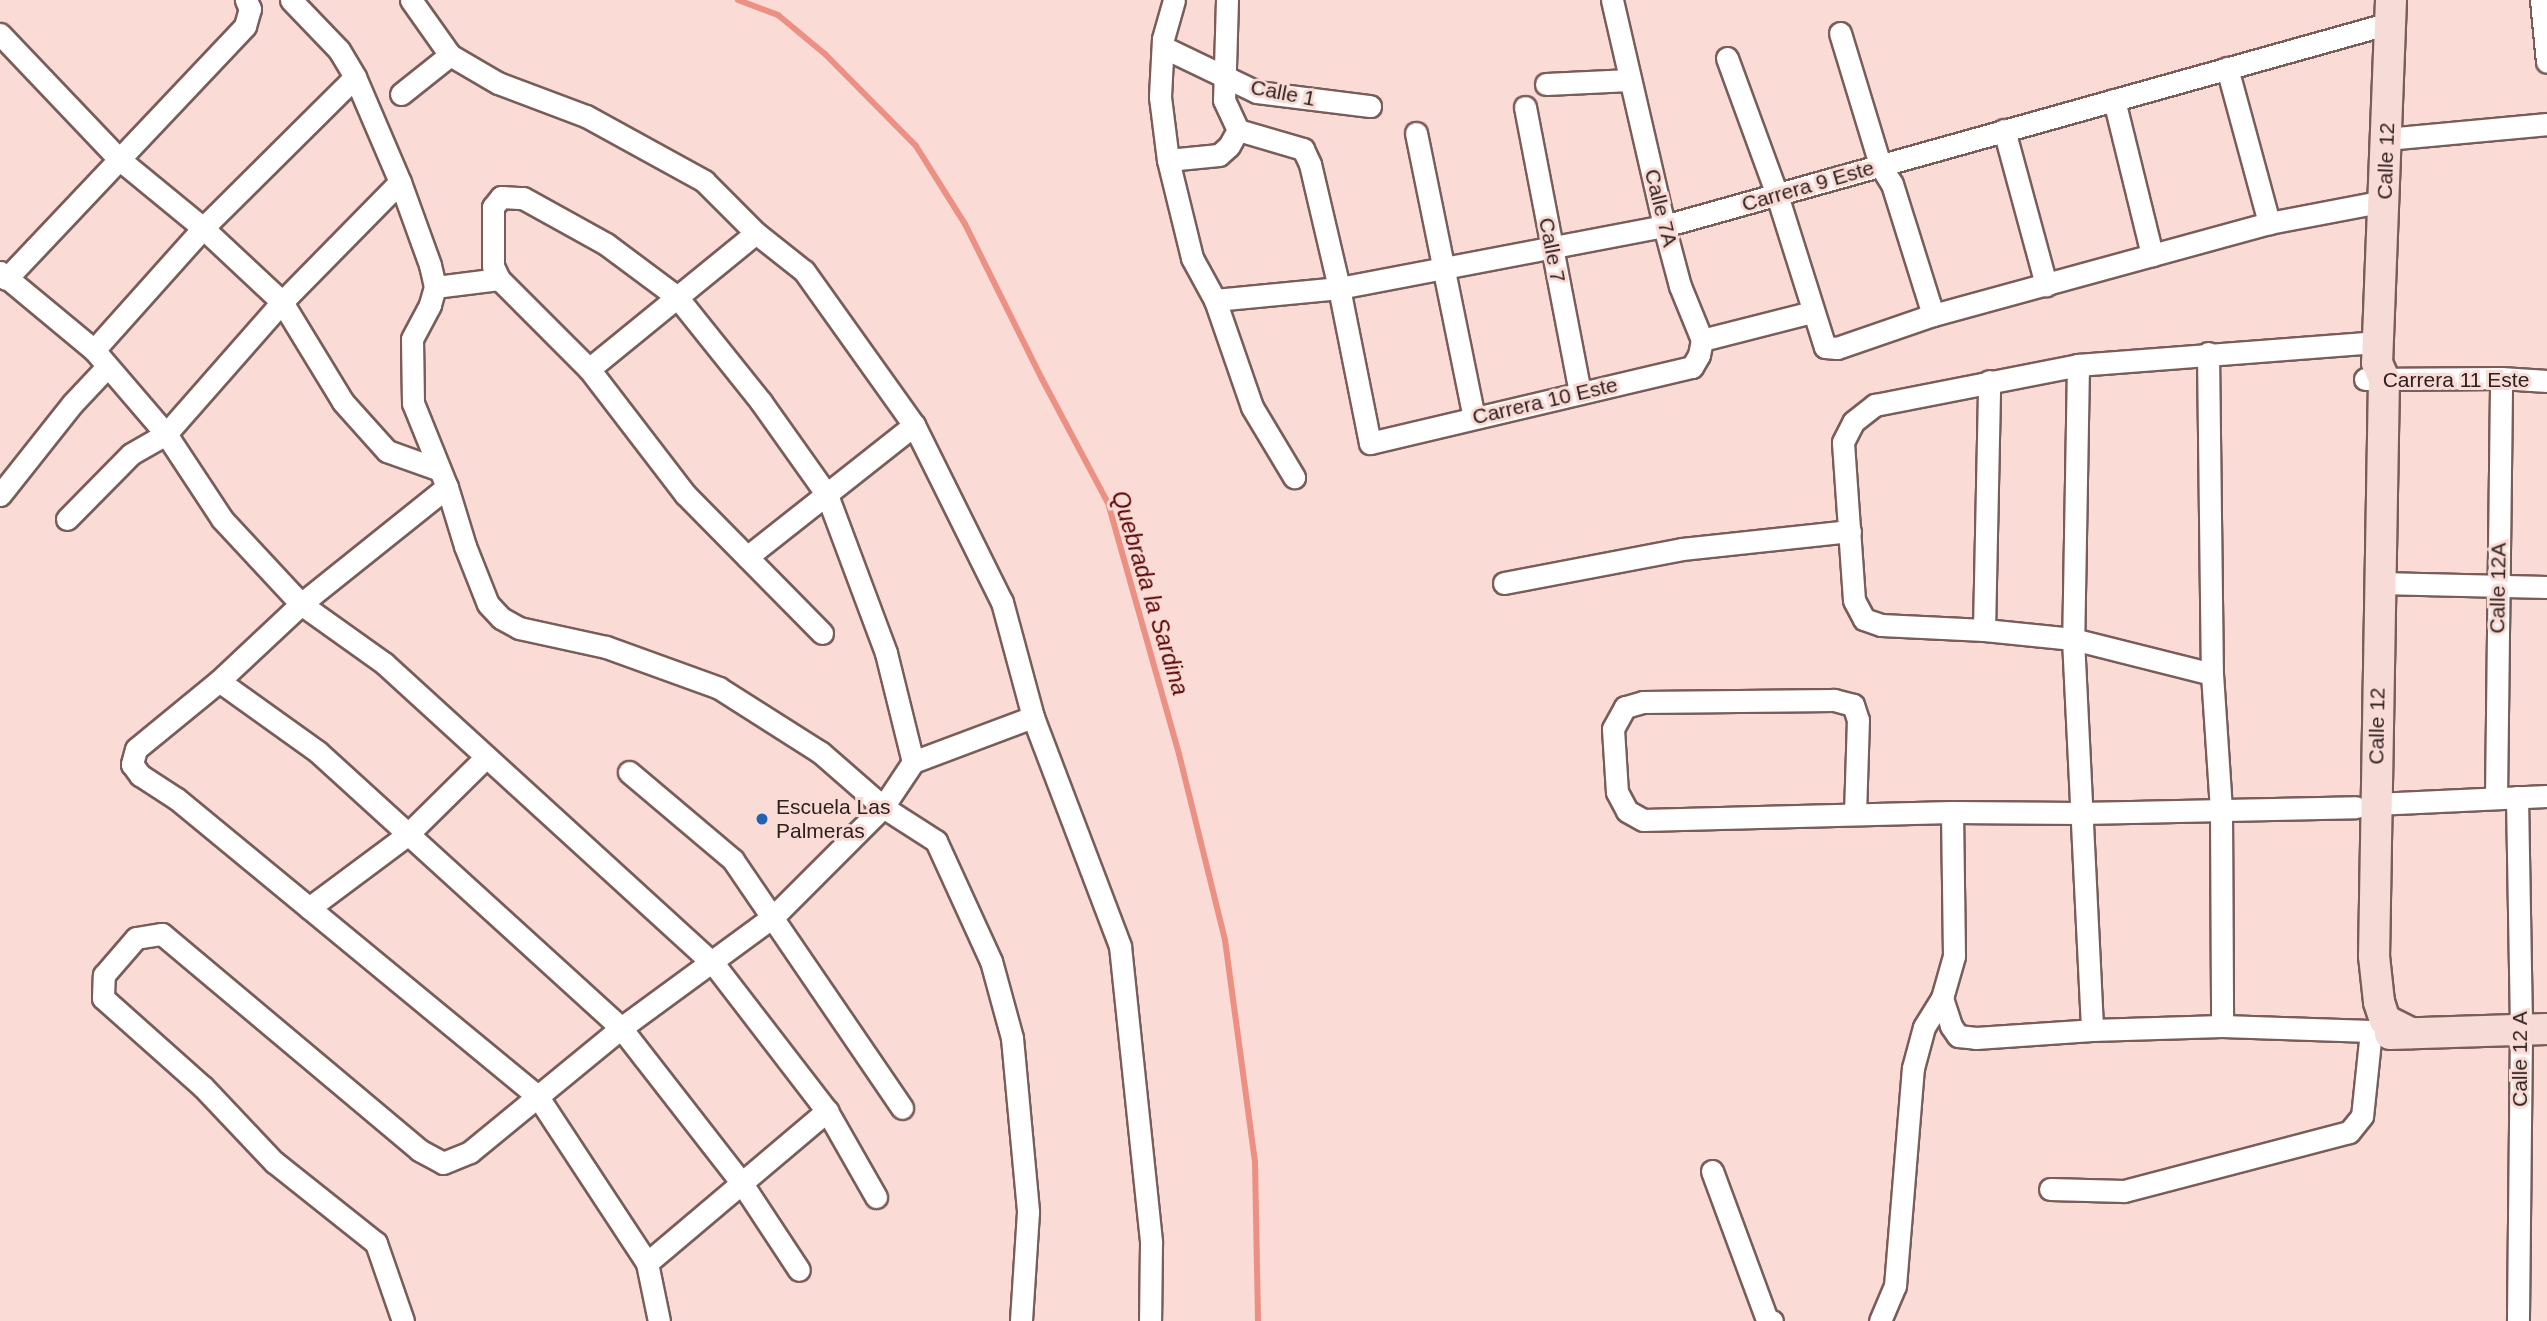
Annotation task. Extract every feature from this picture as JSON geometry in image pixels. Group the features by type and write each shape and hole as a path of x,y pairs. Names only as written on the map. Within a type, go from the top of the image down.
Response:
{"main road":[{"name":"Calle 12","path":"2371,1031 2361,1014 2359,984 2376,366 2391,11"},
{"name":"Calle 12","path":"2376,366 2379,583 2366,805 2379,1002 2385,1020 2411,1032"},
{"path":"2371,1031 2398,1036 2411,1032 2534,1029"}],"street":[{"path":"246,0 250,9 245,26 119,159 3,275 94,350 106,368 166,434 222,519 301,604 385,664 713,963 827,1111 876,1197"},
{"path":"291,0 339,50 355,77 400,182 435,287 430,305 412,338 413,403 488,604 501,618 519,628 606,648 719,688 820,752 883,807 936,842 990,961 1012,1038 1028,1212 1021,1321"},
{"path":"411,0 450,55 498,83 586,116 704,181 756,233 804,271 914,425 1002,601 1033,717 1119,946 1151,1243 1150,1321"},
{"path":"1174,0 1163,47 1160,97 1168,160 1192,258 1215,300 1252,407 1294,477"},
{"path":"1227,0 1224,100 1238,130 1303,149 1310,164 1339,288"},
{"name":"Calle 7A","path":"1612,0 1664,226 1681,286 1702,340"},
{"path":"2541,0 2547,62"},
{"name":"Carrera 9 Este","path":"1215,300 1339,288 1664,226 2227,68 2391,11"},
{"path":"1840,33 1880,165 1892,184 1933,315"},
{"path":"0,34 119,159 203,228 282,302 343,402 387,451 443,478"},
{"name":"Calle 1","path":"1163,47 1257,92 1370,106"},
{"path":"401,94 450,55"},
{"path":"1727,58 1777,195 1825,347 1837,348 1933,315 2269,223 2384,201"},
{"path":"2227,68 2269,223"},
{"path":"1546,84 1630,76"},
{"path":"94,350 203,228 355,77"},
{"path":"2114,100 2152,255"},
{"name":"Calle 7","path":"1525,107 1580,393"},
{"path":"2386,139 2547,124"},
{"path":"1168,160 1219,155 1229,146 1238,130"},
{"path":"2004,130 2046,285"},
{"path":"1416,133 1474,416"},
{"path":"67,519 131,454 166,434 282,302 400,182"},
{"path":"822,633 685,494 589,369 499,279 493,266 493,207 501,197 523,198 607,244 677,297 761,401 827,495 886,653 913,762"},
{"path":"589,369 756,233"},
{"path":"435,287 499,279"},
{"name":"Carrera 10 Este","path":"1339,288 1370,443 1474,416 1692,367 1699,355 1702,340"},
{"path":"1702,340 1812,312"},
{"path":"2208,353 2212,674 2221,810 2222,1026"},
{"name":"Carrera 11 Este","path":"1984,630 1881,625 1864,619 1854,600 1843,442 1853,422 1875,405 2078,365 2208,353 2547,381"},
{"path":"2078,365 2073,639 2079,813 2092,1030"},
{"path":"0,495 74,403 106,368"},
{"name":"Calle 12A","path":"2501,378 2498,586 2506,797"},
{"path":"1989,382 1984,630 2073,639 2212,674"},
{"path":"747,557 914,425"},
{"path":"443,478 219,681 136,750 132,764 140,775 177,799 538,1097 648,1264 653,1319"},
{"path":"1504,583 1682,549 1850,531"},
{"path":"2379,583 2547,587"},
{"path":"219,681 318,752 621,1028 741,1182 799,1270"},
{"path":"1855,814 1858,720 1853,705 1834,700 1643,702 1625,707 1613,729 1617,792 1627,811 1643,820 1855,814 1952,811 2079,813 2221,810 2547,796"},
{"path":"403,1321 376,1243 274,1162 203,1087 103,998 104,975 136,938 162,934 419,1150 443,1163 470,1152 621,1028 774,916 883,807 913,762 1033,717"},
{"path":"309,908 407,835 486,757"},
{"path":"629,772 733,860 774,916 902,1108"},
{"name":"Calle 12 A","path":"2506,797 2534,1029 2518,1321"},
{"path":"1880,1321 1895,1286 1913,1068 1924,1027 1942,998 1954,956 1952,811"},
{"path":"1942,998 1951,1026 1958,1036 1976,1038 2092,1030 2222,1026 2371,1031"},
{"name":"Calle 12","path":"2050,1189 2124,1191 2349,1132 2362,1116 2371,1031"},
{"path":"648,1264 827,1111"},
{"path":"1712,1171 1766,1320 1772,1321"}],"waterway":[{"name":"Quebrada la Sardina","path":"738,0 778,15 825,54 916,146 965,224 1042,379 1108,503 1179,754 1225,940 1255,1163 1258,1321"}],"place":[{"name":"Escuela Las Palmeras","path":"762,819"}]}
